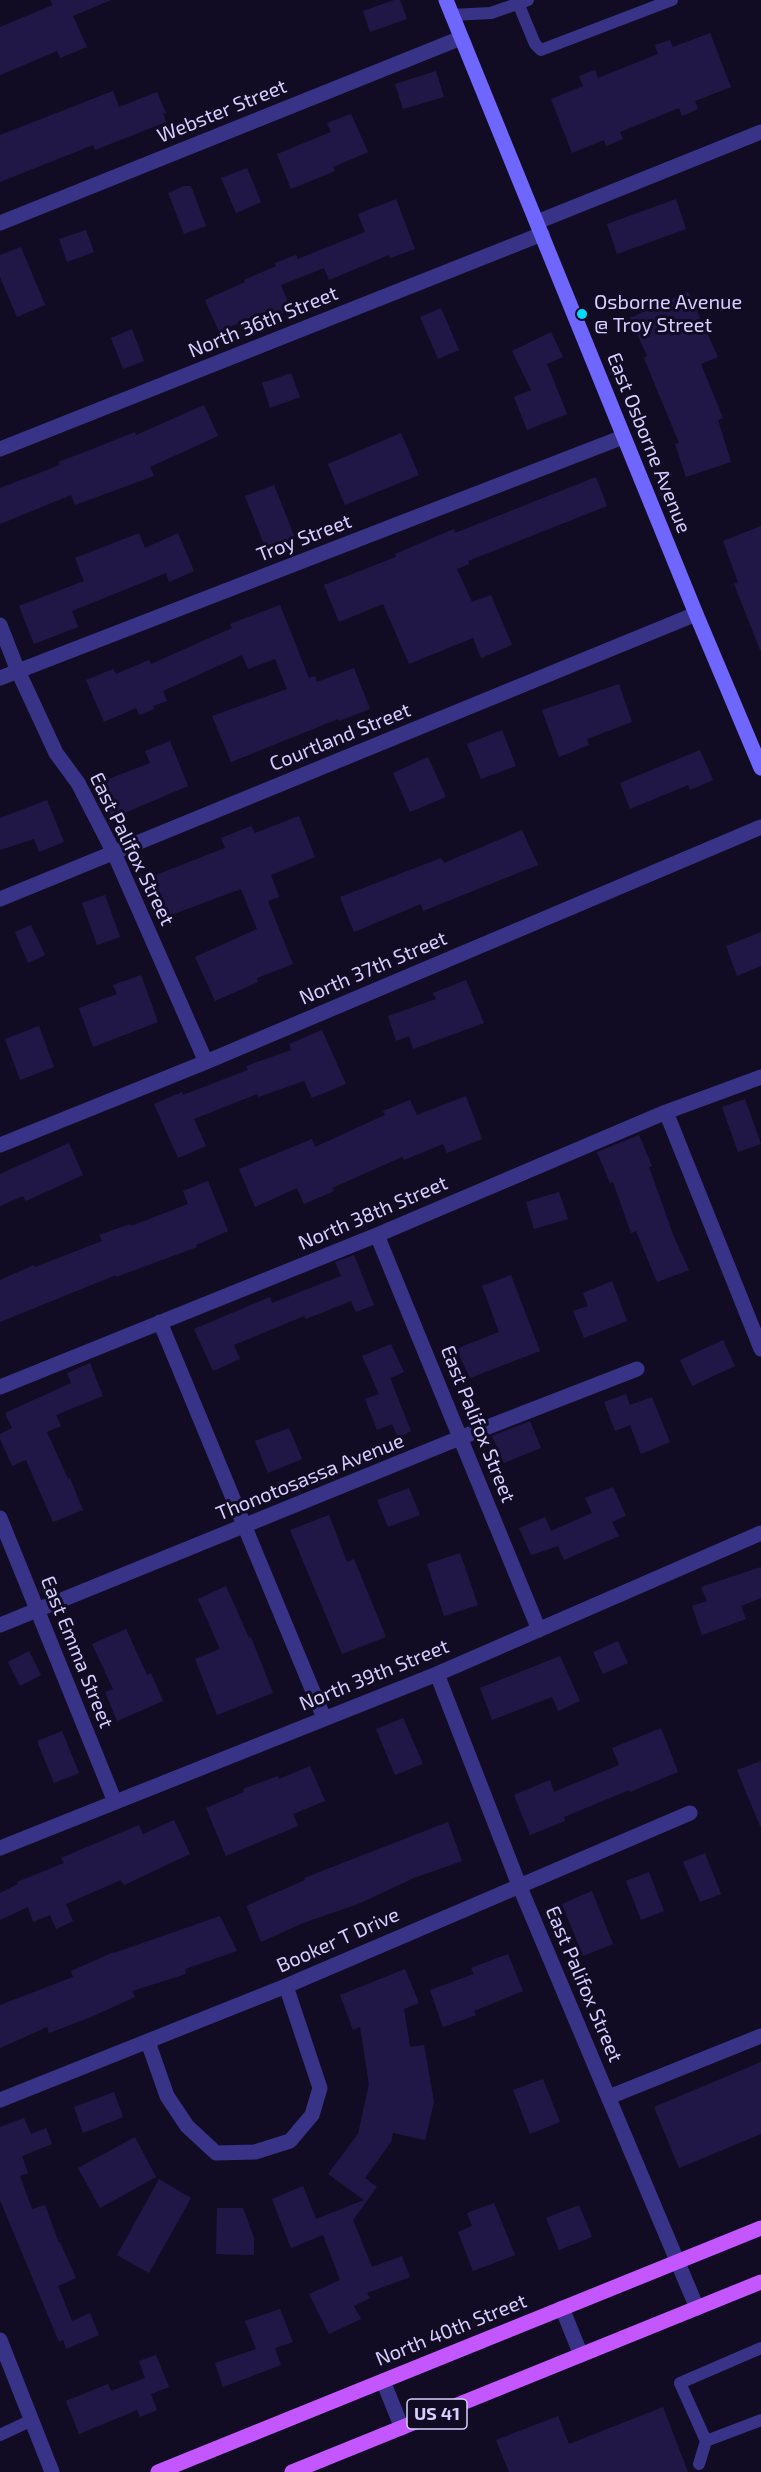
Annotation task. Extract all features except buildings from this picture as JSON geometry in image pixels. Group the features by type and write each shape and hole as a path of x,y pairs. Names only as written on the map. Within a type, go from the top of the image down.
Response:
{"main road":[{"name":"North 40th Street","path":"158,2472 761,2228"},
{"name":"US 41","path":"292,2472 761,2282"}],"street":[{"name":"East Osborne Avenue","path":"446,0 623,437 761,768"},
{"name":"Webster Street","path":"0,223 460,38"},
{"name":"North 36th Street","path":"0,449 540,228 761,132"},
{"name":"Troy Street","path":"0,678 623,437"},
{"name":"Courtland Street","path":"0,899 696,614"},
{"name":"East Palifox Street","path":"0,626 56,753 78,783 114,853 206,1062"},
{"name":"North 37th Street","path":"0,1145 206,1062 761,827"},
{"name":"North 38th Street","path":"0,1387 378,1235 666,1112 761,1077"},
{"path":"666,1112 761,1348"},
{"name":"East Palifox Street","path":"378,1235 539,1630"},
{"path":"160,1322 324,1718"},
{"name":"Thonotosassa Avenue","path":"0,1625 246,1527 462,1437 637,1369"},
{"name":"East Emma Street","path":"0,1518 115,1802"},
{"name":"North 39th Street","path":"0,1848 437,1674 761,1533"},
{"name":"East Palifox Street","path":"437,1674 519,1886 697,2308"},
{"name":"Booker T Drive","path":"0,2100 286,1986 690,1813"},
{"path":"148,2042 167,2096 187,2126 216,2153 255,2152 290,2141 312,2115 320,2088 286,1986"},
{"path":"609,2097 761,2036"},
{"path":"562,2308 581,2355"},
{"path":"0,2340 52,2472"},
{"path":"383,2381 402,2428"}],"lane":[{"path":"452,15 491,13 523,2 536,44 541,50 672,0"},
{"path":"699,2464 706,2441 680,2382 761,2348"},
{"path":"706,2441 761,2420"},
{"path":"0,2435 32,2421"}],"place":[{"name":"Osborne Avenue @ Troy Street","path":"582,314"}]}
